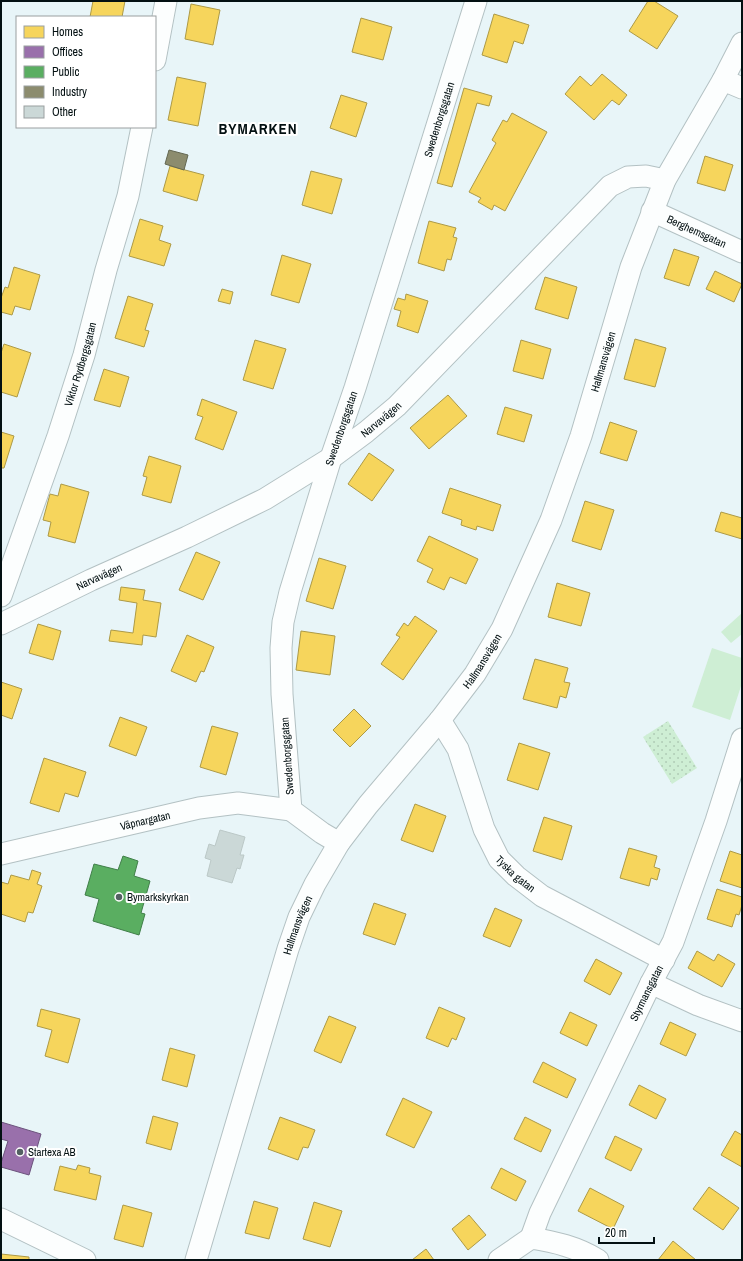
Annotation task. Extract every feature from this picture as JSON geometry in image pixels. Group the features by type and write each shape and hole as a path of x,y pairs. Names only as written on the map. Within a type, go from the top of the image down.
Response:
{"street":[{"path":"156,55 166,1"},
{"name":"Swedenborgsgatan","path":"339,844 292,810 282,694 281,648 284,622 290,592 331,458 355,388 476,1"},
{"name":"Hallmansvägen","path":"196,1260 299,917 315,884 339,844 368,805 440,720 475,674 502,629 551,520 584,428 631,267 652,211 665,180 723,80 742,43"},
{"path":"723,80 742,88"},
{"name":"Viktor Rydbergsgatan","path":"1,596 58,436 84,355 106,270 128,196 142,128"},
{"name":"Narvavägen","path":"1,624 91,580 187,537 265,499 331,458 366,432 397,406 610,186 628,177 646,176 665,180"},
{"name":"Berghemsgatan","path":"652,211 742,252"},
{"name":"Tyska gatan","path":"440,720 458,749 484,829 496,854 503,863 516,876 542,896 664,960"},
{"name":"Styrmansgatan","path":"531,1238 540,1213 651,983 673,942 742,739"},
{"name":"Väpnargatan","path":"1,854 199,808 238,803 292,810"},
{"path":"651,983 698,1005 742,1022"},
{"path":"1,1219 85,1260"},
{"path":"499,1260 531,1238 572,1248 598,1260"}],"green space":[{"path":"742,613 742,634 731,643 721,632"},
{"path":"712,648 742,658 742,683 730,720 692,707"},
{"path":"668,721 697,768 672,784 643,737"}],"building: Homes":[{"path":"93,1 125,1 122,16 90,16"},
{"path":"648,1 654,1 678,16 657,49 629,31"},
{"path":"191,4 220,10 213,45 185,39"},
{"path":"494,14 529,25 523,44 514,41 507,63 482,55"},
{"path":"361,18 392,27 383,60 352,52"},
{"path":"602,74 627,95 619,105 612,100 594,120 565,94 580,76 591,86"},
{"path":"177,77 206,83 198,126 168,120"},
{"path":"464,88 492,96 489,106 477,103 452,187 437,183"},
{"path":"341,95 367,103 356,137 330,128"},
{"path":"512,113 547,132 505,211 494,205 492,210 478,202 481,198 469,192 496,143 492,140 503,120 507,122"},
{"path":"705,156 733,165 725,191 697,183"},
{"path":"170,166 204,175 197,201 163,191"},
{"path":"311,171 342,179 332,214 302,205"},
{"path":"140,219 163,226 159,240 171,244 164,266 129,256"},
{"path":"429,221 456,228 453,237 457,238 451,260 447,259 444,271 418,263"},
{"path":"674,249 699,257 689,286 664,278"},
{"path":"282,255 311,264 299,303 271,295"},
{"path":"14,267 40,275 30,310 15,306 12,315 1,312 1,298 5,287 8,288"},
{"path":"715,271 742,284 734,302 706,289"},
{"path":"545,277 577,287 568,319 535,309"},
{"path":"222,289 233,292 230,304 218,301"},
{"path":"406,294 428,301 418,333 397,326 401,311 394,309 398,298 405,300"},
{"path":"128,296 153,304 145,330 149,331 144,347 115,338"},
{"path":"635,339 666,348 655,387 624,379"},
{"path":"255,340 286,349 273,389 243,380"},
{"path":"521,340 551,349 543,379 513,371"},
{"path":"4,344 31,353 17,397 1,392 1,353"},
{"path":"104,369 129,377 120,407 94,400"},
{"path":"448,395 467,416 429,449 410,428"},
{"path":"202,399 237,412 223,450 195,439 203,417 197,415"},
{"path":"505,407 532,415 524,442 497,434"},
{"path":"610,422 637,431 627,461 600,453"},
{"path":"1,432 14,436 4,468 1,468"},
{"path":"369,453 394,470 372,501 348,484"},
{"path":"149,456 181,466 171,503 142,495 147,477 143,476"},
{"path":"61,484 89,492 75,543 48,536 51,522 43,520 50,494 58,496"},
{"path":"450,488 501,505 493,531 477,526 476,530 461,525 462,520 442,513"},
{"path":"585,501 614,510 601,550 572,541"},
{"path":"721,512 742,518 742,539 715,531"},
{"path":"429,536 478,559 466,584 450,577 444,590 427,582 433,569 417,561"},
{"path":"196,552 220,562 203,600 179,590"},
{"path":"319,558 346,566 333,609 306,601"},
{"path":"557,583 590,593 581,626 548,617"},
{"path":"121,587 145,590 143,600 161,603 156,637 143,635 142,645 109,641 111,630 133,633 137,603 119,600"},
{"path":"415,616 437,631 403,680 381,664 400,637 396,635 404,623 408,626"},
{"path":"38,624 61,631 53,660 29,653"},
{"path":"301,631 335,636 330,675 296,670"},
{"path":"187,635 214,647 204,672 201,671 196,682 171,671"},
{"path":"535,659 568,668 564,682 570,683 566,698 560,696 557,708 523,699"},
{"path":"1,682 22,689 12,719 1,715"},
{"path":"354,709 371,726 350,747 333,730"},
{"path":"120,717 147,727 136,756 109,746"},
{"path":"212,726 238,733 226,775 200,767"},
{"path":"519,743 550,753 538,790 507,780"},
{"path":"44,758 86,772 78,797 65,793 59,812 30,803"},
{"path":"415,804 446,816 433,852 401,840"},
{"path":"544,817 572,826 562,860 533,851"},
{"path":"629,848 657,856 654,867 660,869 657,880 651,878 649,886 620,878"},
{"path":"730,851 742,855 742,888 720,881"},
{"path":"32,870 41,873 37,884 42,886 33,913 28,912 25,922 1,914 1,882 8,884 11,875 29,880"},
{"path":"717,889 742,897 742,905 739,915 736,914 732,927 707,919"},
{"path":"374,903 406,914 395,945 363,934"},
{"path":"495,908 522,920 510,947 483,936"},
{"path":"697,951 714,961 718,954 735,964 722,987 688,968"},
{"path":"596,959 622,973 610,995 584,981"},
{"path":"439,1007 465,1018 456,1040 452,1038 448,1047 426,1038"},
{"path":"41,1009 80,1019 68,1063 45,1056 52,1030 37,1026"},
{"path":"570,1012 597,1025 587,1046 560,1033"},
{"path":"329,1016 356,1027 341,1063 314,1051"},
{"path":"670,1022 696,1034 686,1056 660,1044"},
{"path":"170,1048 195,1055 187,1087 162,1080"},
{"path":"543,1062 576,1079 567,1098 533,1082"},
{"path":"639,1085 666,1099 656,1119 629,1105"},
{"path":"403,1098 432,1112 414,1148 386,1135"},
{"path":"153,1116 178,1123 171,1150 146,1143"},
{"path":"280,1117 315,1130 308,1148 303,1147 298,1160 268,1149"},
{"path":"525,1117 551,1130 541,1152 514,1139"},
{"path":"735,1131 742,1135 742,1167 721,1155"},
{"path":"615,1136 642,1149 631,1171 605,1158"},
{"path":"78,1165 90,1168 89,1173 101,1176 96,1200 54,1190 60,1166 76,1170"},
{"path":"501,1168 526,1181 516,1201 491,1188"},
{"path":"709,1187 739,1208 723,1230 693,1209"},
{"path":"590,1188 624,1206 613,1229 578,1211"},
{"path":"254,1201 278,1208 269,1239 245,1233"},
{"path":"314,1202 342,1211 330,1247 303,1239"},
{"path":"123,1205 152,1213 143,1247 114,1239"},
{"path":"469,1215 486,1235 468,1250 452,1229"},
{"path":"673,1241 696,1260 658,1260"},
{"path":"426,1249 434,1260 412,1260"},
{"path":"1,1254 29,1257 29,1260 1,1260"}],"building: Offices":[{"name":"Startexa AB","path":"1,1122 41,1134 29,1175 1,1167 8,1141 1,1139"}],"building: Public":[{"name":"Bymarkskyrkan","path":"123,856 138,861 134,876 150,881 141,913 145,914 139,935 93,921 99,899 85,895 94,864 118,870"}],"building: Industry":[{"path":"169,150 188,155 184,170 165,164"}],"building: Other":[{"path":"220,830 245,837 240,855 244,855 240,869 237,868 232,883 207,876 211,860 205,858 209,844 215,846"}],"place":[{"name":"Bymarkskyrkan","path":"119,897"},
{"name":"Startexa AB","path":"20,1152"}],"district":[{"name":"BYMARKEN","path":"258,129"}]}
